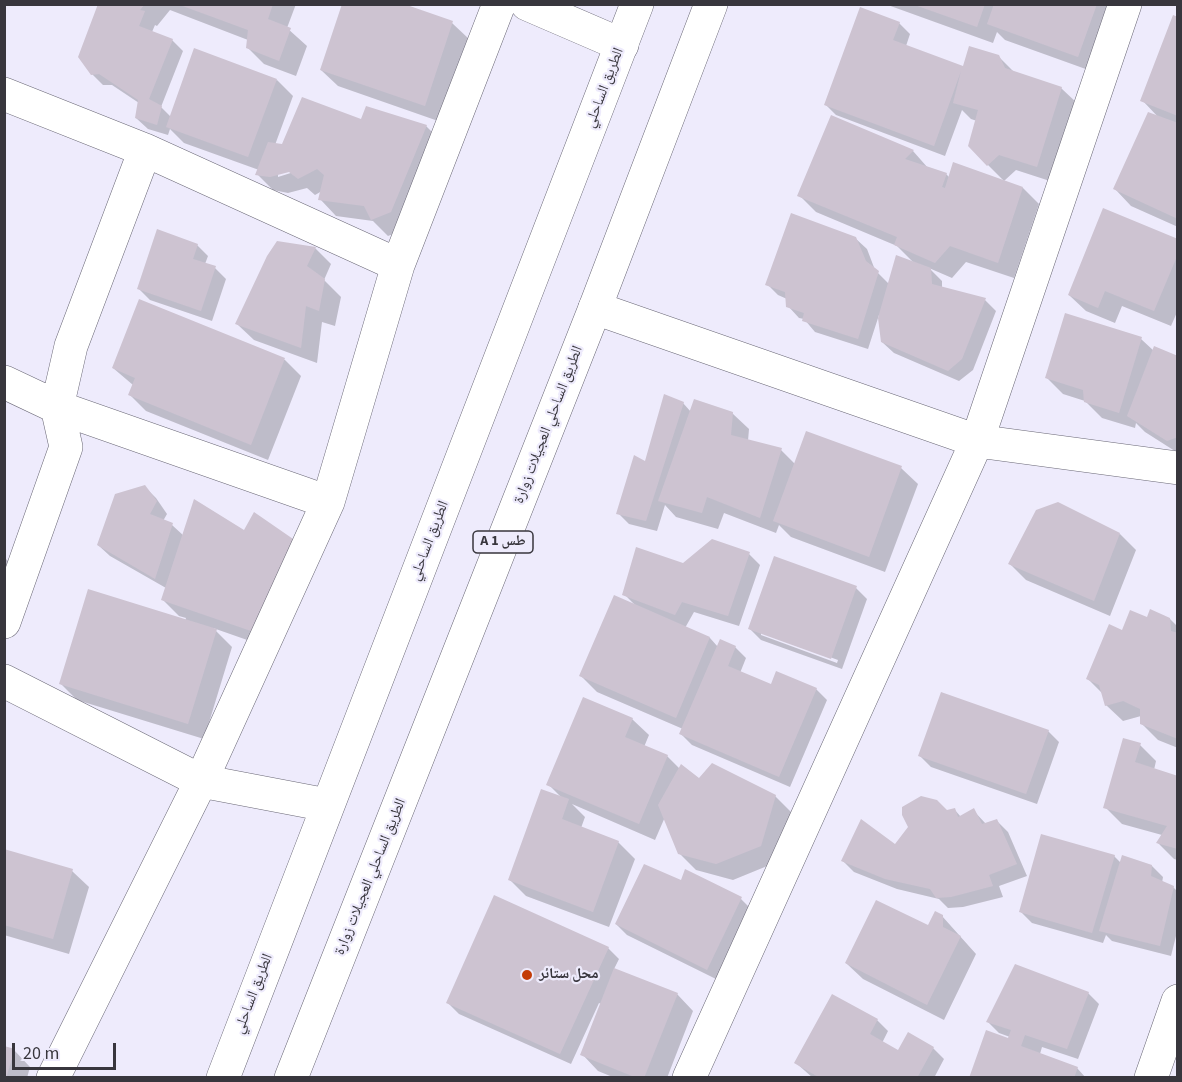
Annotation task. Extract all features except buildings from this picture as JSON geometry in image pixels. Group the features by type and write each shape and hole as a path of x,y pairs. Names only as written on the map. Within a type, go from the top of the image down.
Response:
{"main road":[{"path":"53,1077 201,781 328,502 398,265 499,4"},
{"path":"527,4 622,45"},
{"name":"الطريق الساحلي","path":"223,1077 637,4"},
{"name":"الطريق الساحلي العجيلات زوارة","path":"291,1077 596,308 711,4"},
{"path":"689,1077 977,441 1125,4"},
{"path":"4,94 145,150 398,265"},
{"path":"4,621 66,447 57,407 70,346 145,150"},
{"path":"596,308 977,441 1178,468"},
{"path":"4,382 57,407 328,502"},
{"path":"4,681 201,781 327,805"},
{"path":"1151,1077 1178,1001"}],"place":[{"name":"محل ستائر","path":"527,975"}]}
